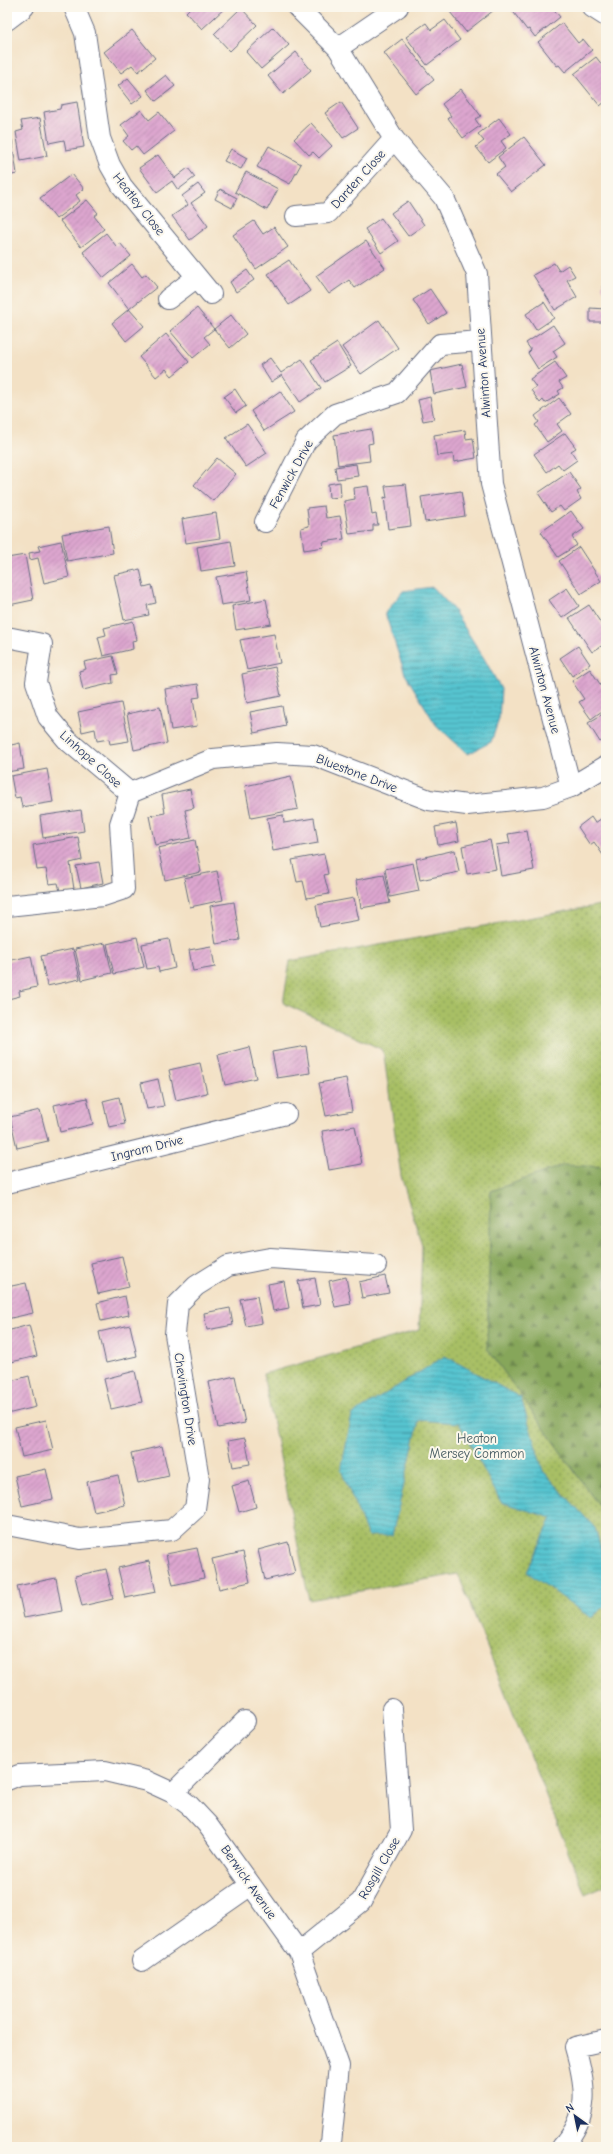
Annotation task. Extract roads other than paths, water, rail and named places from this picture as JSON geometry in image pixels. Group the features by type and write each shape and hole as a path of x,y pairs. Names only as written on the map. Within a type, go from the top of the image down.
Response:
{"street":[{"name":"Heatley Close","path":"74,7 85,33 100,138 110,165 122,186 211,294"},
{"name":"Alwinton Avenue","path":"297,7 338,48 394,139 444,198 477,274 491,484 571,787"},
{"path":"338,48 398,7"},
{"path":"592,7 606,16"},
{"name":"Darden Close","path":"296,216 328,213 394,139"},
{"path":"168,299 197,277"},
{"name":"Fenwick Drive","path":"265,522 306,441 334,414 397,393 440,344 481,341"},
{"name":"Linhope Close","path":"7,637 42,644 36,682 48,717 67,740 130,793"},
{"name":"Bluestone Drive","path":"130,793 213,759 277,753 313,755 429,800 467,805 543,797 571,787 606,766"},
{"path":"7,906 103,896 124,889 120,824 130,793"},
{"name":"Ingram Drive","path":"7,1183 286,1114"},
{"name":"Chevington Drive","path":"7,1524 80,1539 172,1530 195,1509 199,1479 175,1334 178,1304 196,1286 228,1266 235,1264 270,1258 376,1265"},
{"name":"Rosgill Close","path":"299,1952 361,1902 401,1830 392,1709"},
{"path":"173,1793 245,1721"},
{"name":"Berwick Avenue","path":"7,1780 19,1775 105,1771 147,1781 173,1793 190,1806 207,1824 299,1952 338,2066 331,2143 328,2147"},
{"path":"142,1961 251,1885"},
{"path":"562,2147 571,2137 583,2111 583,2077 574,2047 606,2040"}],"water":[{"path":"433,587 453,609 485,660 501,689 499,719 491,742 468,754 436,725 405,674 385,613 403,591"},
{"path":"445,1356 521,1398 543,1471 595,1528 606,1567 606,1605 591,1618 527,1572 552,1518 501,1502 459,1423 419,1420 392,1535 368,1536 341,1470 352,1415"}],"park label":[{"name":"Heaton Mersey Common","path":"477,1446"}]}
